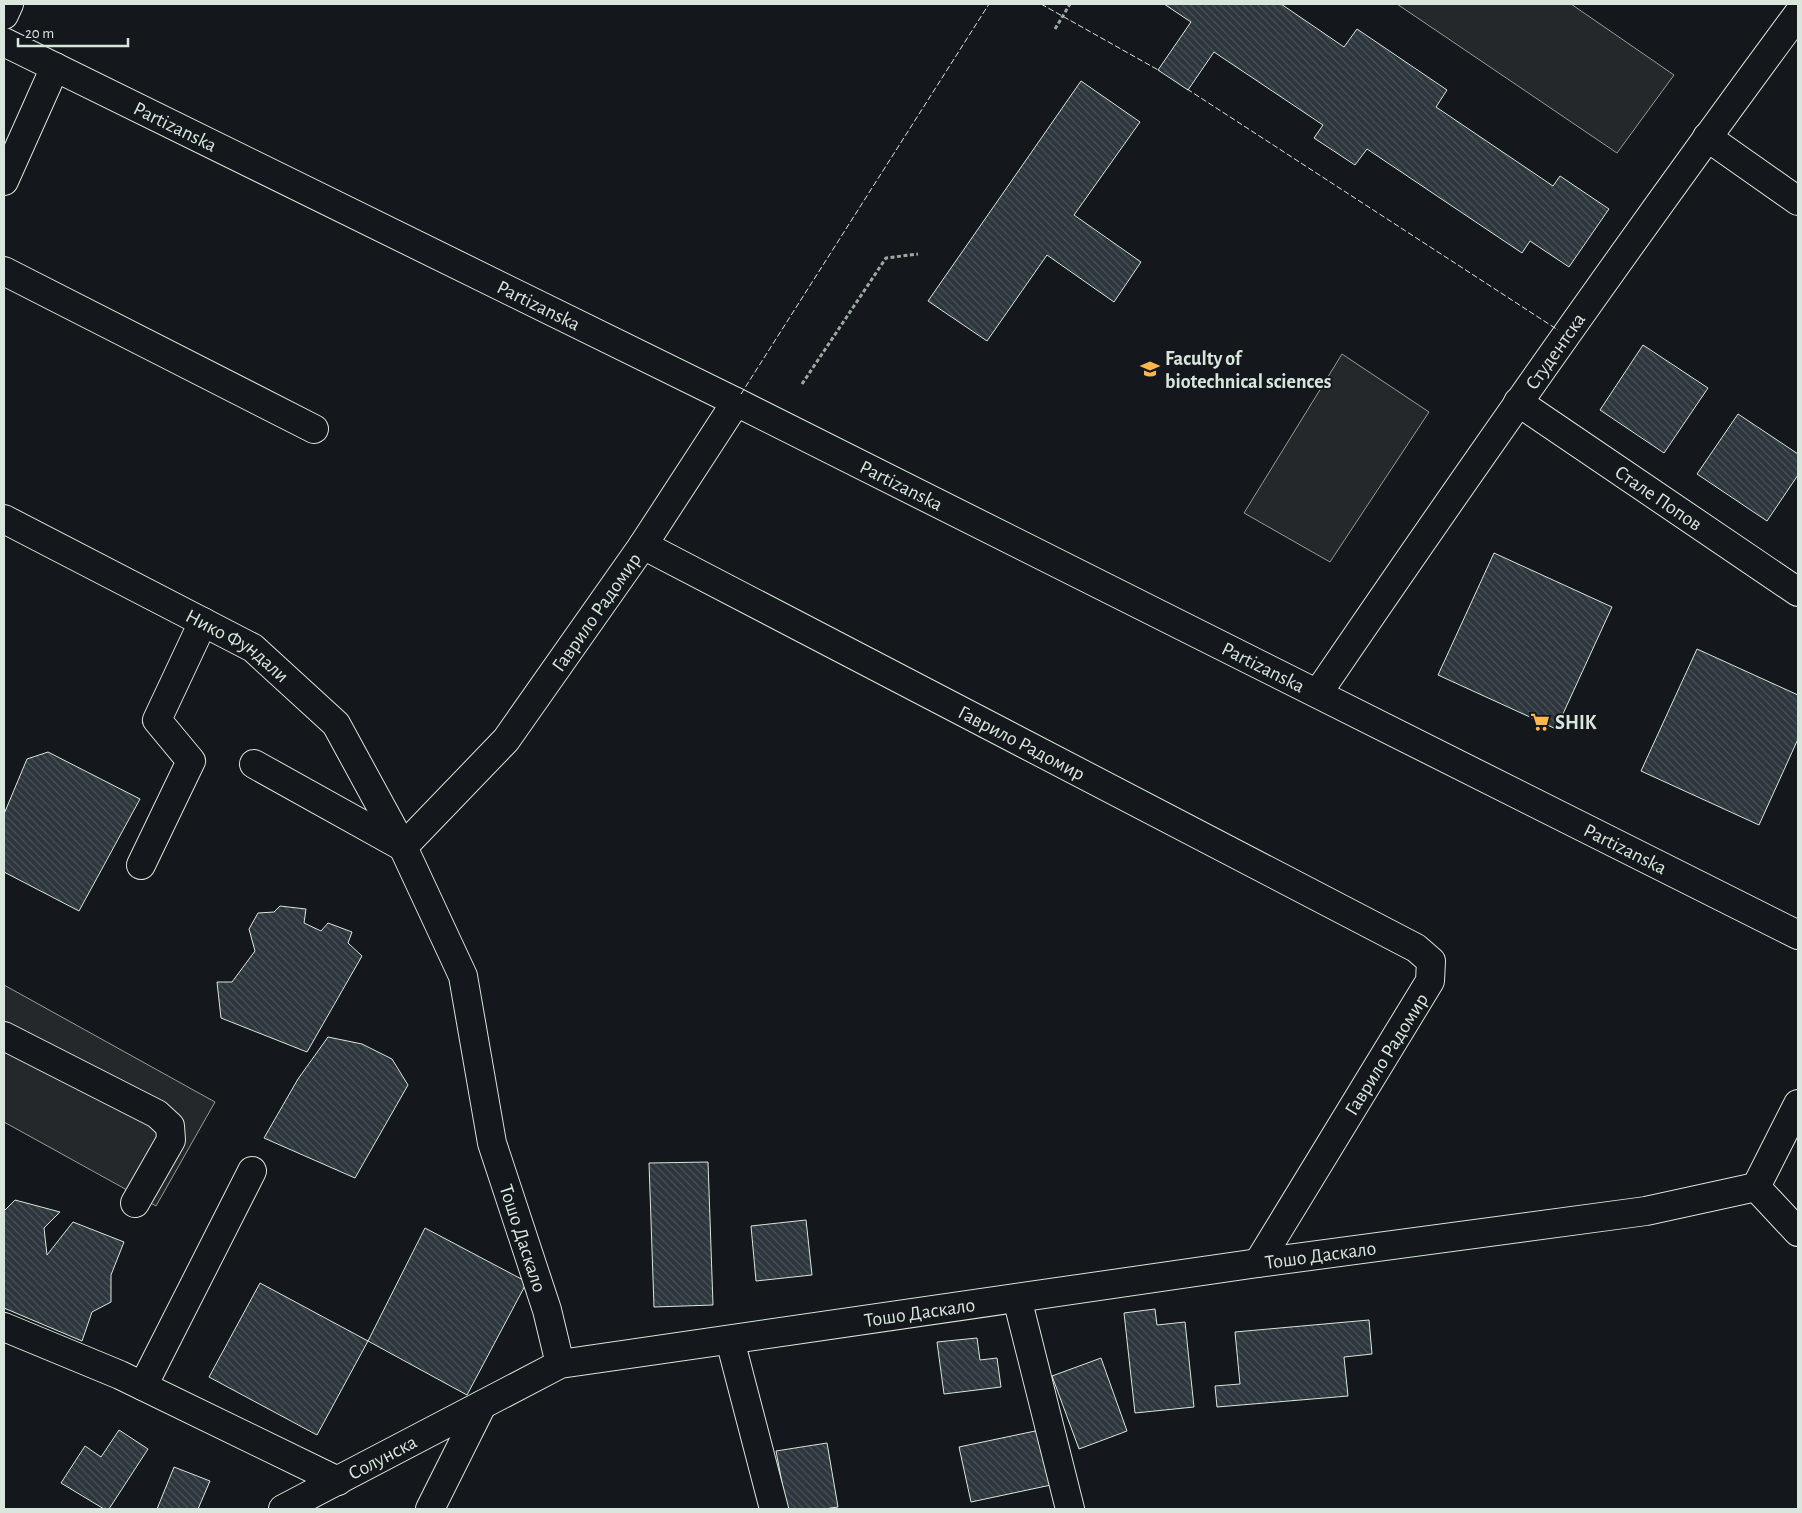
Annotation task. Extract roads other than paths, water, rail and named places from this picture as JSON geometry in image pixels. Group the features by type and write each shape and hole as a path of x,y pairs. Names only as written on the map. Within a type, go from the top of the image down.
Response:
{"street":[{"path":"4,15 9,4"},
{"name":"Студентска","path":"1318,693 1518,402 1707,137 1798,14"},
{"name":"Partizanska","path":"4,42 736,402 1798,935"},
{"path":"4,181 55,67"},
{"path":"1707,137 1798,201"},
{"path":"4,272 314,429"},
{"path":"643,545 736,402"},
{"name":"Стале Попов","path":"1518,402 1798,592"},
{"name":"Нико Фундали","path":"4,519 253,648 336,724 403,847"},
{"name":"Гаврило Радомир","path":"403,847 506,740 643,545 1416,948 1431,960 1430,981 1258,1263"},
{"path":"141,865 191,761 157,720 204,622"},
{"path":"254,764 403,847"},
{"name":"Тошо Даскало","path":"403,847 463,976 492,1143 547,1310 560,1364 1258,1263 1646,1211 1756,1187"},
{"path":"4,1036 157,1114 170,1126 171,1140 135,1203"},
{"path":"1798,1104 1756,1187 1798,1232"},
{"path":"143,1386 252,1171"},
{"path":"1017,1298 1070,1509"},
{"path":"4,1327 120,1374 338,1481"},
{"path":"730,1340 774,1509"},
{"name":"Солунска","path":"283,1509 560,1364"},
{"path":"430,1509 482,1405"}],"place":[{"name":"Faculty of biotechnical sciences","path":"1150,369"},
{"name":"SHIK","path":"1540,722"}]}
